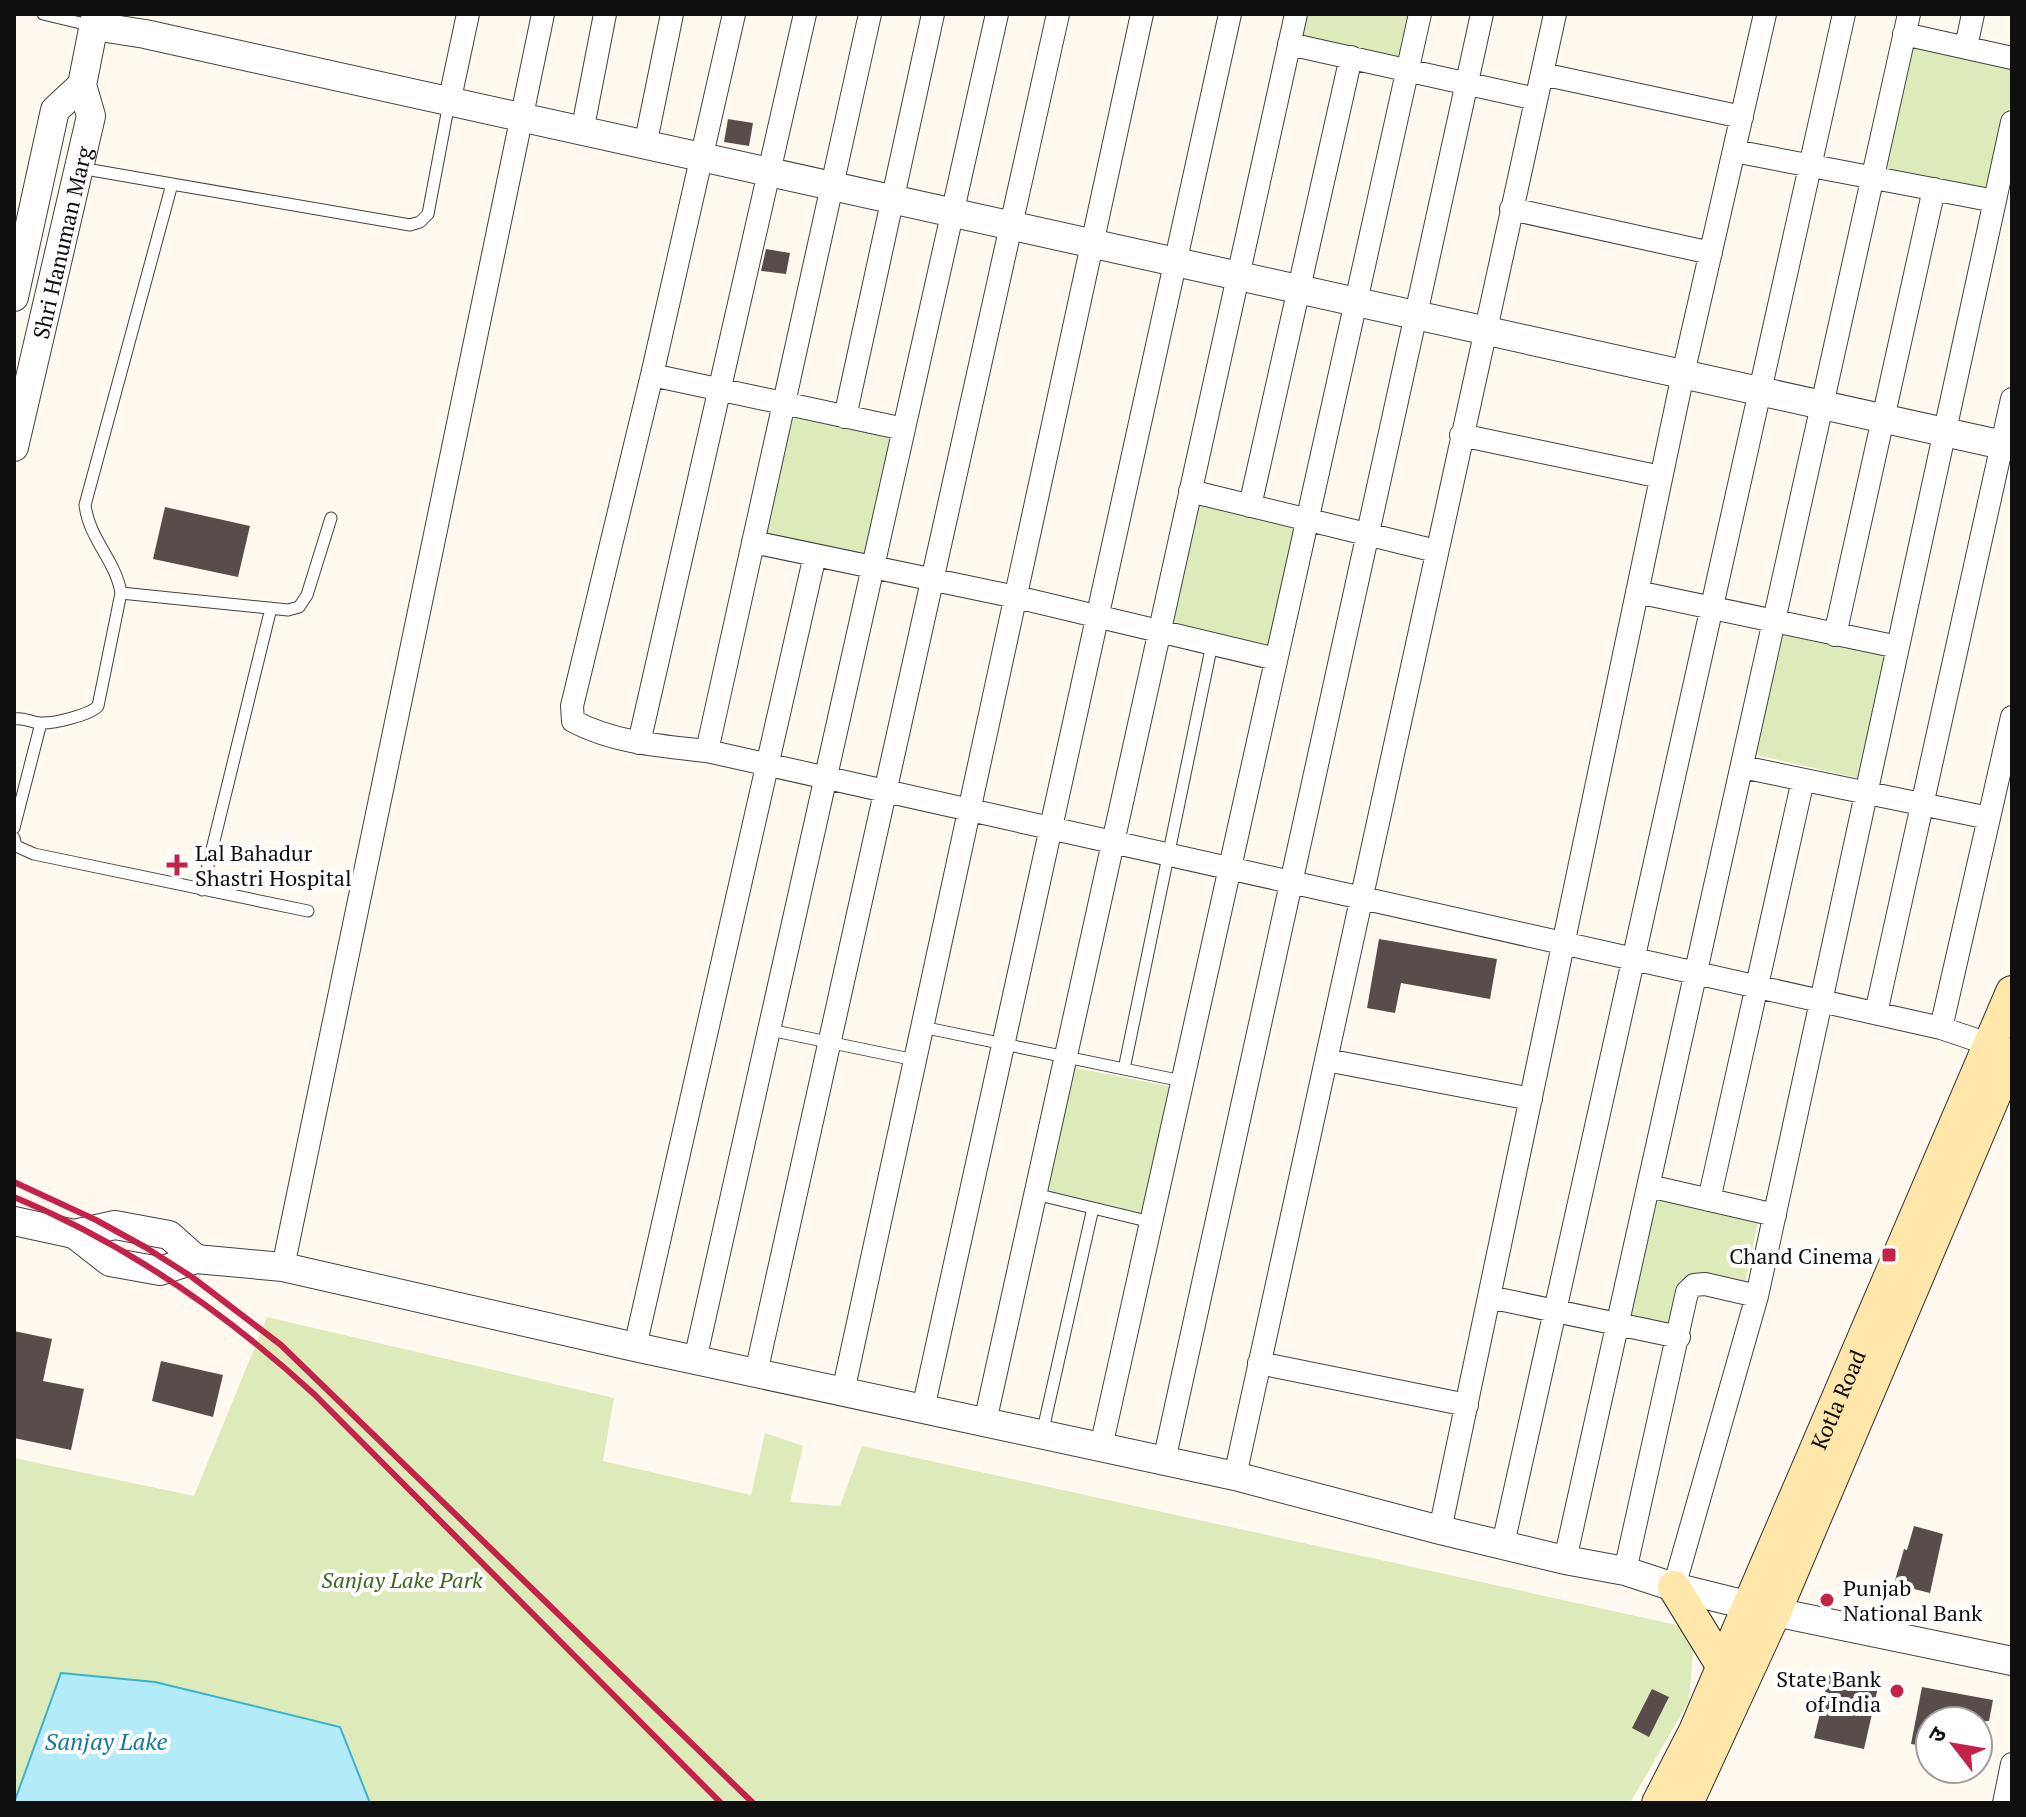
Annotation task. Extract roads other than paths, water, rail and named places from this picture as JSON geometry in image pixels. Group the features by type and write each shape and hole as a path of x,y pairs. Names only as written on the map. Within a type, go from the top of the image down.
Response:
{"main road":[{"name":"Kotla Road","path":"1687,1803 1762,1609 2005,1050 2012,992"},
{"path":"1674,1587 1723,1667"},
{"name":"Kotla Road","path":"1658,1803 1723,1667 1762,1609"}],"street":[{"path":"449,103 468,14"},
{"path":"283,1267 543,14"},
{"path":"582,132 605,14"},
{"path":"645,146 672,14"},
{"path":"734,14 652,375 572,706 573,721 639,743 707,751 1876,1013 1941,1028 2005,1050"},
{"path":"639,743 805,14"},
{"path":"707,751 870,14"},
{"path":"845,417 933,14"},
{"path":"695,1360 997,14"},
{"path":"756,1373 1058,14"},
{"path":"843,1392 1142,14"},
{"path":"923,1409 1230,14"},
{"path":"985,1422 1296,14"},
{"path":"1101,1447 1420,14"},
{"path":"1164,1461 1482,14"},
{"path":"1235,1476 1555,14"},
{"path":"1440,1530 1683,374 1765,14"},
{"path":"1503,1544 1844,14"},
{"path":"1966,47 1973,14"},
{"name":"Shri Hanuman Marg","path":"14,447 91,116 82,85 95,20"},
{"path":"95,20 449,103 2007,446"},
{"path":"1565,1560 1907,24 1966,47 2012,58"},
{"path":"1289,44 1536,99"},
{"path":"1250,506 1351,57"},
{"path":"1542,74 1742,117"},
{"name":"Shri Hanuman Marg","path":"14,297 55,110 82,85"},
{"path":"1674,1587 1757,1296 2012,122"},
{"path":"1734,151 1995,201"},
{"path":"1835,635 1934,189"},
{"path":"1511,209 1711,253"},
{"path":"652,375 904,429"},
{"path":"1876,1013 2007,446 2012,399"},
{"path":"1461,435 1661,477"},
{"path":"1190,491 1436,551"},
{"path":"753,542 1016,597 1276,659"},
{"path":"635,1347 815,555"},
{"path":"1637,592 1898,647"},
{"path":"1941,1028 2012,717"},
{"path":"1742,767 1989,818"},
{"path":"1709,1200 1803,780"},
{"path":"1326,1060 1531,1099"},
{"path":"1649,1186 1775,1215"},
{"path":"14,1221 74,1234 110,1262 160,1271 196,1259 283,1267 635,1347 1235,1476 1440,1530 1625,1571 1762,1609 2012,1661"},
{"path":"1625,1571 1687,1292 1694,1285 1705,1284 1757,1296"},
{"path":"1489,1297 1679,1337"},
{"path":"1259,1363 1467,1405"},
{"path":"2004,1803 2012,1764"}],"lane":[{"path":"43,14 95,20"},
{"path":"78,168 410,225 420,222 428,214 449,103"},
{"path":"14,719 24,718 41,723 93,712 98,706 121,593 119,580 89,528 85,505 172,184"},
{"path":"121,593 288,610 299,607 307,595 331,518"},
{"path":"202,890 271,608"},
{"path":"1124,1069 1212,644"},
{"path":"14,828 41,723"},
{"path":"14,838 16,846 34,854 308,911"},
{"path":"922,1027 1182,1081"},
{"path":"770,1030 915,1060"},
{"path":"1035,1194 1151,1222"},
{"path":"1042,1434 1093,1208"}],"water":[{"name":"Sanjay Lake","path":"61,1673 155,1682 340,1727 370,1803 14,1803"}],"railway":[{"path":"14,1182 96,1220 145,1247 192,1277 281,1345 753,1803"},
{"path":"14,1197 135,1258 210,1308 281,1365 315,1395 721,1803"}],"place":[{"name":"Lal Bahadur Shastri Hospital","path":"177,865"},
{"name":"Chand Cinema","path":"1889,1255"},
{"name":"Punjab National Bank","path":"1827,1600"},
{"name":"State Bank of India","path":"1897,1691"}],"park label":[{"name":"Sanjay Lake Park","path":"402,1579"}]}
